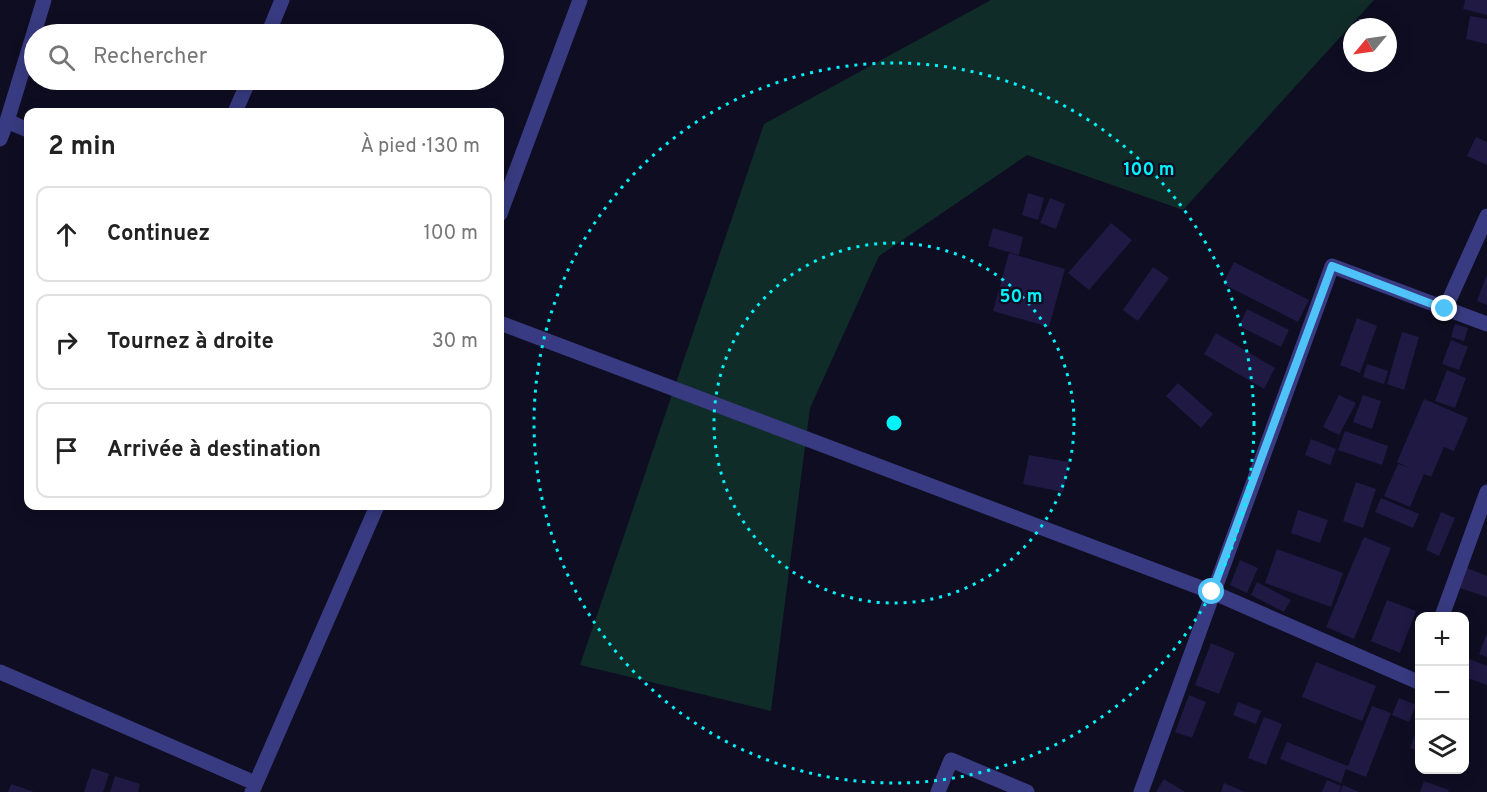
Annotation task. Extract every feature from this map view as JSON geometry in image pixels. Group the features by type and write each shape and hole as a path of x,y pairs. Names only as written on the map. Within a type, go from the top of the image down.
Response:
{"street":[{"path":"37,24 44,0"},
{"path":"272,24 282,0"},
{"path":"504,203 580,0"},
{"path":"0,139 24,65"},
{"path":"238,108 245,90"},
{"path":"7,121 24,128"},
{"path":"1445,309 1487,216"},
{"path":"1141,792 1332,266 1487,324"},
{"path":"504,325 1212,592 1415,681"},
{"path":"1443,612 1487,492"},
{"path":"0,672 254,788 375,510"},
{"path":"938,792 951,760 1027,792"}],"green space":[{"path":"991,0 1374,0 1358,18 1343,18 1343,34 1183,210 1027,155 879,256 810,408 771,711 580,665 764,124"}],"building":[{"path":"1465,0 1487,0 1487,15 1463,9"},
{"path":"1470,16 1487,19 1487,44 1466,39"},
{"path":"1476,137 1487,142 1487,165 1467,156"},
{"path":"1028,193 1044,198 1038,220 1022,215"},
{"path":"1050,198 1065,204 1056,229 1040,223"},
{"path":"1111,223 1132,240 1089,290 1068,273"},
{"path":"993,228 1023,237 1019,255 988,246"},
{"path":"1009,253 1065,269 1049,327 993,311"},
{"path":"1234,262 1309,300 1298,322 1223,284"},
{"path":"1153,267 1169,278 1138,321 1123,310"},
{"path":"1487,274 1487,305 1477,301"},
{"path":"1247,309 1289,330 1281,347 1239,326"},
{"path":"1357,318 1377,326 1360,373 1340,365"},
{"path":"1455,324 1468,328 1464,341 1451,337"},
{"path":"1402,332 1419,337 1404,390 1387,384"},
{"path":"1216,333 1275,368 1264,389 1204,354"},
{"path":"1451,340 1468,347 1459,370 1442,364"},
{"path":"1367,364 1388,371 1384,384 1363,377"},
{"path":"1447,370 1466,378 1455,408 1435,401"},
{"path":"1178,383 1213,414 1201,428 1166,396"},
{"path":"1339,395 1356,403 1339,435 1323,427"},
{"path":"1363,395 1381,401 1372,429 1353,422"},
{"path":"1424,399 1468,418 1454,451 1444,447 1431,477 1424,474 1410,507 1384,496 1398,464 1410,468 1397,462"},
{"path":"1345,431 1388,446 1382,465 1338,450"},
{"path":"1311,439 1336,449 1330,465 1305,455"},
{"path":"1029,455 1069,462 1063,492 1023,484"},
{"path":"1356,482 1376,489 1363,528 1343,521"},
{"path":"1381,498 1419,514 1413,528 1375,512"},
{"path":"1298,510 1328,520 1320,543 1291,533"},
{"path":"1441,512 1455,518 1439,556 1426,550"},
{"path":"1364,537 1391,548 1354,639 1326,627"},
{"path":"1277,549 1343,573 1331,607 1265,583"},
{"path":"1240,560 1258,568 1247,593 1230,585"},
{"path":"1467,568 1487,576 1487,597 1460,588"},
{"path":"1257,582 1291,600 1284,612 1251,595"},
{"path":"1387,600 1416,611 1400,653 1371,641"},
{"path":"1487,633 1487,657 1479,654"},
{"path":"1211,643 1235,653 1219,694 1195,685"},
{"path":"1469,659 1487,666 1487,685 1469,679"},
{"path":"1316,662 1376,686 1362,721 1302,697"},
{"path":"1189,695 1206,702 1192,738 1175,732"},
{"path":"1399,698 1415,705 1409,722 1392,715"},
{"path":"1238,702 1261,711 1256,724 1233,715"},
{"path":"1372,706 1391,713 1366,777 1346,769 1341,783 1280,759 1287,742 1348,766"},
{"path":"1264,717 1282,724 1266,765 1248,758"},
{"path":"1415,734 1415,750 1410,748"},
{"path":"92,768 109,774 103,792 84,792"},
{"path":"115,776 140,784 138,792 110,792"},
{"path":"1164,779 1185,792 1156,792"},
{"path":"1327,780 1341,786 1339,792 1322,792"},
{"path":"1424,781 1449,790 1448,792 1420,792"},
{"path":"1224,783 1245,792 1221,792"},
{"path":"11,784 34,792 8,792"},
{"path":"1343,785 1359,792 1340,792"}],"route":[{"path":"1212,592 1332,266 1445,309"}]}
